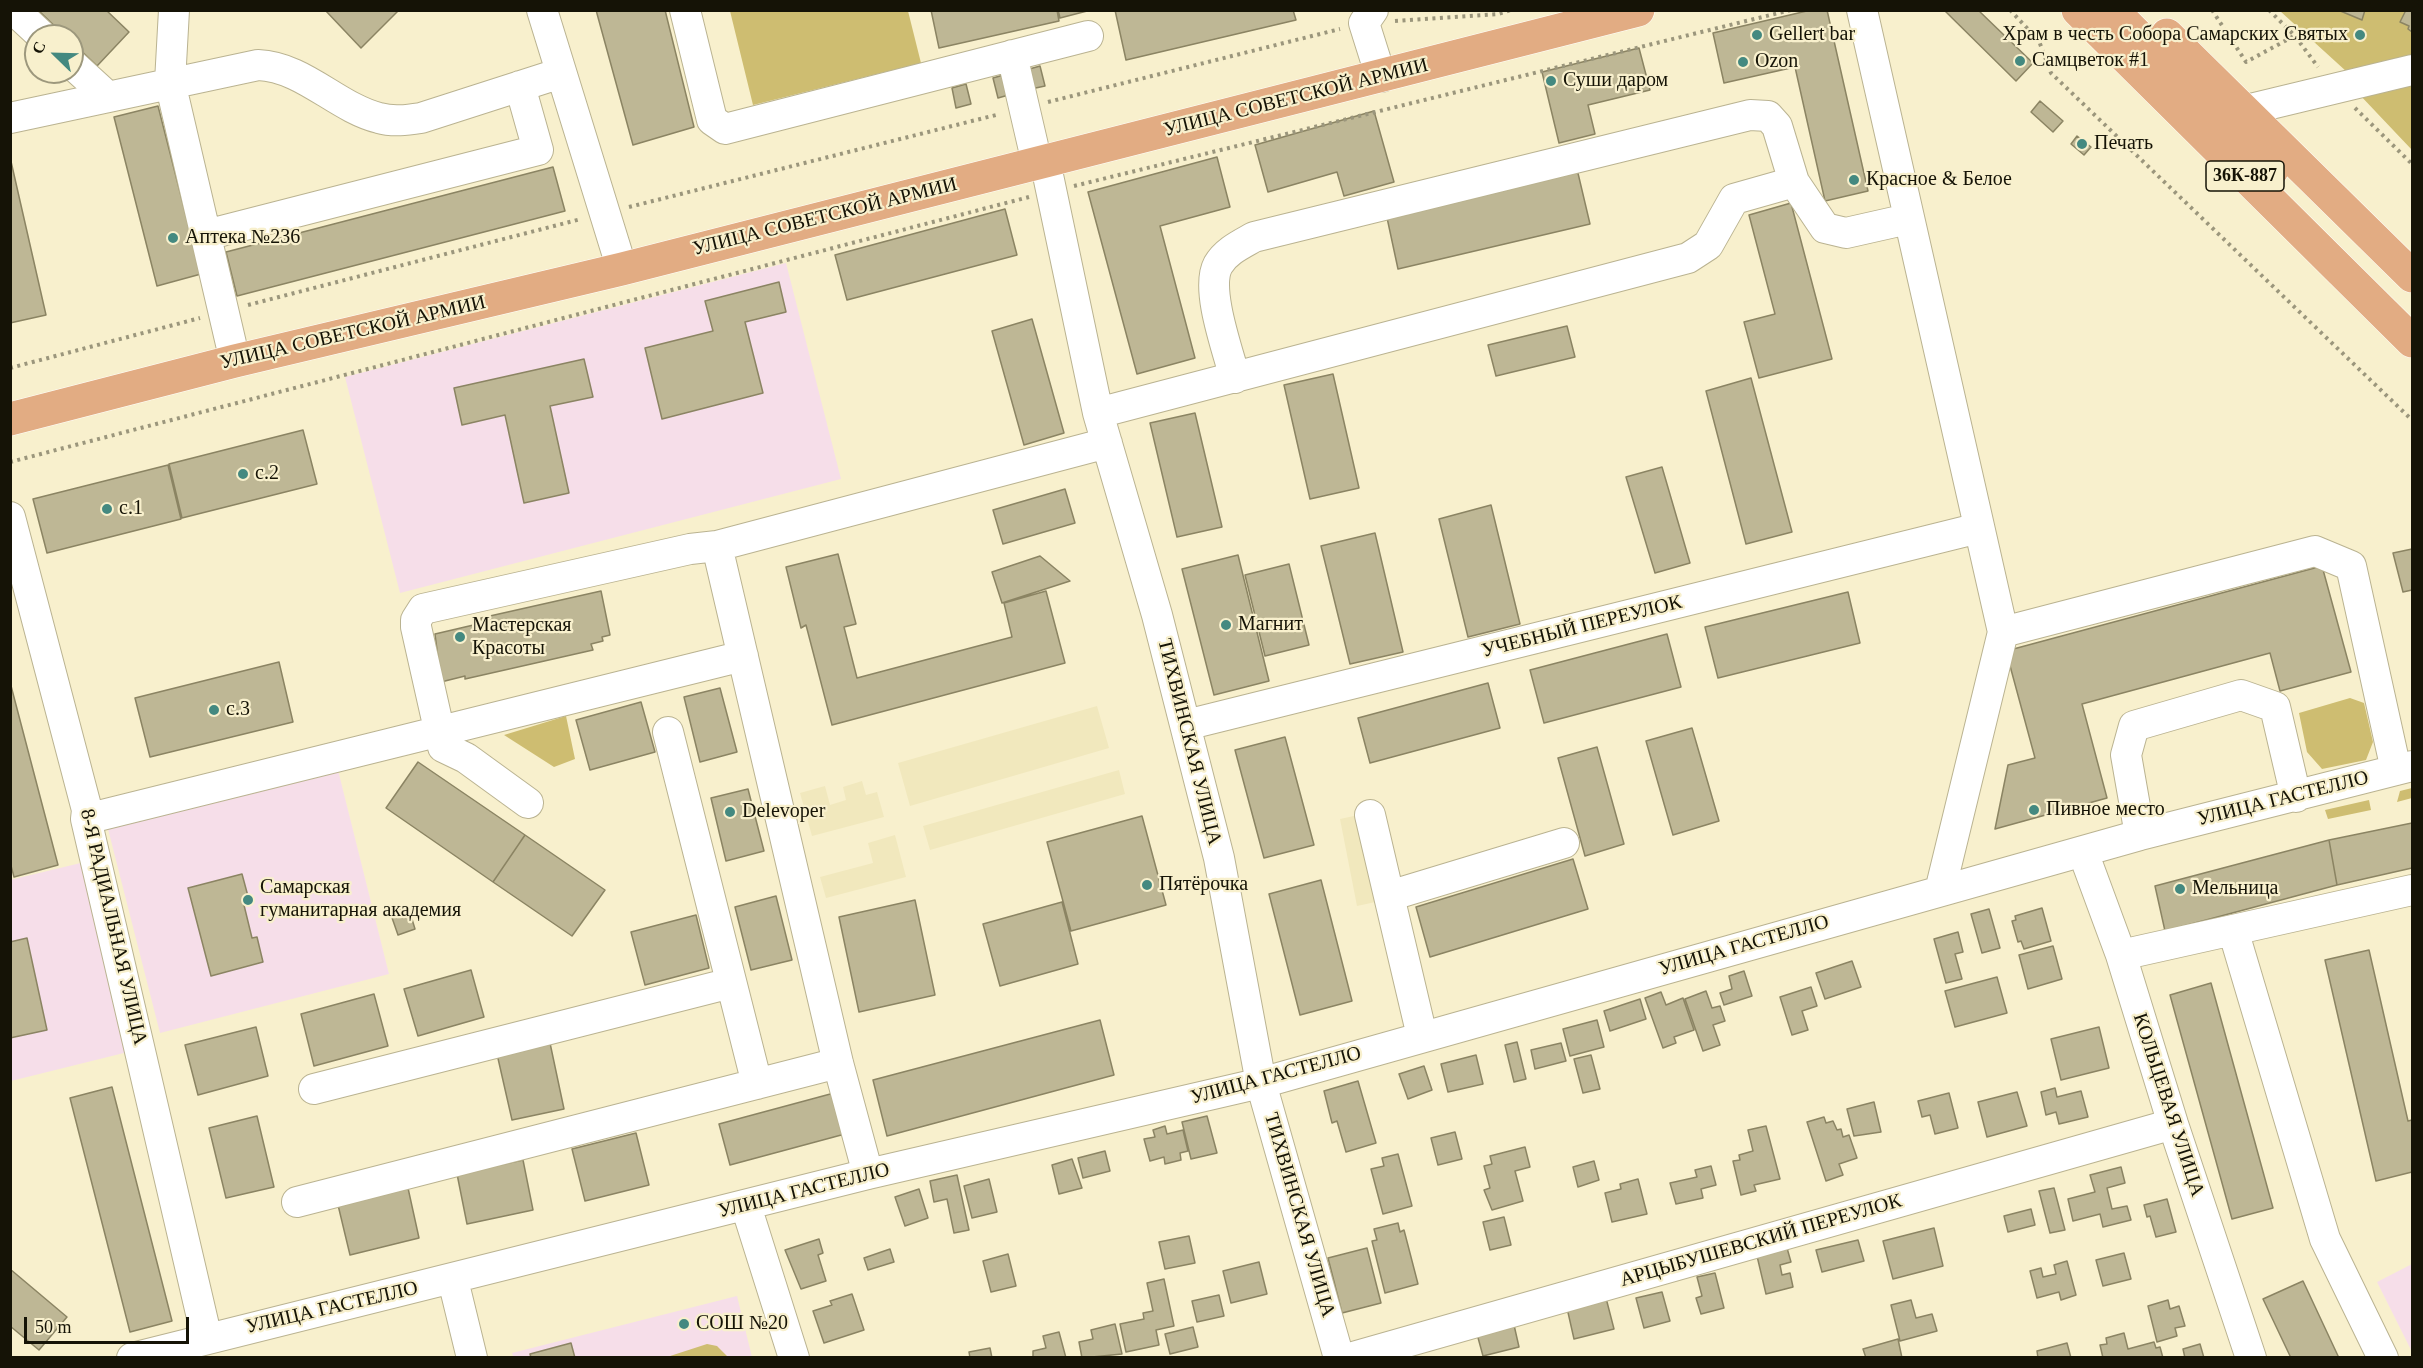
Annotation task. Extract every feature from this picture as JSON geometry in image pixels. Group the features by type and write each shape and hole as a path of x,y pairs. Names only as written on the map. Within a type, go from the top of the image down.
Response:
{"main road":[{"name":"УЛИЦА СОВЕТСКОЙ АРМИИ","path":"11,416 622,269 1045,172 1381,77 1638,10"},
{"name":"36К-887","path":"2078,10 2412,341"},
{"name":"36К-887","path":"2112,10 2412,310"},
{"name":"36К-887","path":"2142,10 2247,110 2412,276"}],"street":[{"path":"14,10 29,24"},
{"path":"174,10 170,82 235,361"},
{"path":"542,10 622,269"},
{"path":"685,10 712,120 725,129 1088,36"},
{"path":"1862,10 2003,632 1940,891"},
{"path":"1364,15 1381,77"},
{"name":"ТИХВИНСКАЯ УЛИЦА","path":"1012,55 1024,108 1045,172 1098,413 1186,725 1219,858 1261,1083 1339,1358"},
{"path":"10,118 170,82 258,65 273,65 372,116 401,120 421,118 561,74"},
{"path":"2247,110 2412,70"},
{"path":"84,75 106,95"},
{"path":"206,235 538,150 520,86"},
{"path":"1235,378 1214,292 1217,266 1230,252 1254,237 1750,115 1768,116 1777,126 1794,182 1825,228 1846,233 1908,219"},
{"path":"1098,413 1688,258 1708,245 1734,199 1794,182"},
{"path":"528,803 466,758 446,750 439,731 416,627 416,620 423,609 690,549 717,546 1107,443"},
{"name":"8-Я РАДИАЛЬНАЯ УЛИЦА","path":"10,517 87,810 86,819 207,1338"},
{"name":"УЧЕБНЫЙ ПЕРЕУЛОК","path":"1186,725 1979,528"},
{"path":"717,546 838,1063 868,1174"},
{"path":"2003,632 2314,551 2351,566 2404,768"},
{"path":"86,819 743,656"},
{"path":"2140,835 2126,755 2134,726 2241,695 2275,707 2296,797"},
{"path":"668,732 757,1084"},
{"name":"УЛИЦА ГАСТЕЛЛО","path":"132,1358 453,1280 868,1174 1261,1083 2140,835 2404,768"},
{"path":"1370,815 1422,1036"},
{"path":"1389,896 1563,843"},
{"name":"КОЛЬЦЕВАЯ УЛИЦА","path":"2083,852 2121,955 2173,1124 2251,1358"},
{"path":"2121,955 2412,890"},
{"path":"2233,930 2325,1239 2383,1358"},
{"path":"314,1089 731,983"},
{"path":"297,1202 838,1063"},
{"name":"АРЦЫБУШЕВСКИЙ ПЕРЕУЛОК","path":"1350,1358 2173,1124"},
{"path":"746,1206 794,1358"},
{"path":"453,1280 472,1358"}],"path":[{"path":"10,368 606,213 1024,108 1364,15 1498,14 1511,10"},
{"path":"10,462 1045,172 1791,10"},
{"path":"2010,10 2039,41 2051,73 2412,420"},
{"path":"2212,10 2246,62 2295,36"}],"shaded area":[{"path":"730,11 908,11 921,63 753,105"},
{"name":"Храм в честь Собора Самарских Святых","path":"2280,11 2412,11 2412,60 2347,72"},
{"path":"2412,78 2412,150 2358,93"},
{"path":"786,263 841,479 400,593 345,377"},
{"path":"2350,698 2364,703 2373,742 2366,760 2322,769 2307,752 2299,713"},
{"path":"1097,706 1109,748 910,806 898,763"},
{"path":"566,716 575,759 554,767 504,735"},
{"name":"Самарская гуманитарная академия","path":"337,766 389,974 160,1033 107,825"},
{"path":"1119,770 1125,794 930,850 923,826"},
{"path":"862,781 866,795 877,792 884,817 812,836 800,793 825,786 830,805 846,800 843,787"},
{"path":"2412,788 2412,798 2397,802 2400,791"},
{"path":"2369,800 2371,810 2328,819 2325,810"},
{"path":"1363,814 1380,901 1357,906 1340,819"},
{"path":"895,835 906,877 826,898 820,877 873,863 868,843"},
{"path":"89,861 136,1050 11,1081 10,880"},
{"path":"2412,1264 2412,1352 2377,1282"},
{"name":"СОШ №20","path":"737,1296 752,1357 514,1358 512,1353"},
{"path":"707,1344 717,1346 728,1357 667,1357"}],"building":[{"path":"38,10 106,10 129,32 97,66 84,54 84,24 53,24"},
{"path":"325,10 399,10 361,48"},
{"path":"596,10 665,10 694,127 633,145"},
{"path":"931,10 1057,10 1059,21 939,48"},
{"path":"1058,10 1091,10 1060,18"},
{"path":"1115,10 1293,10 1296,20 1126,60"},
{"path":"1811,10 1827,10 1868,191 1825,201 1795,67 1724,83 1713,33"},
{"path":"1944,10 1978,10 2033,63 2016,81"},
{"path":"2338,10 2365,10 2362,20"},
{"path":"2406,10 2412,10 2412,32 2408,29 2409,26 2400,22"},
{"path":"1639,48 1650,90 1588,105 1595,134 1559,143 1542,72"},
{"path":"1040,66 1045,86 1031,89 1026,70"},
{"path":"1007,74 1012,94 998,98 993,78"},
{"path":"966,84 971,104 956,108 952,88"},
{"path":"2040,101 2063,121 2053,132 2031,112"},
{"path":"158,106 201,274 157,286 114,117"},
{"path":"1374,111 1394,182 1344,196 1337,172 1268,192 1255,145"},
{"path":"2077,136 2091,147 2084,155 2071,144"},
{"path":"10,157 46,315 10,323"},
{"path":"1217,157 1230,207 1160,226 1195,358 1137,374 1088,192"},
{"path":"553,167 565,211 237,296 226,252"},
{"path":"1577,169 1590,224 1398,269 1386,213"},
{"path":"1791,203 1832,359 1759,378 1744,322 1775,314 1749,215"},
{"path":"1005,209 1017,255 847,300 835,255"},
{"path":"779,282 786,312 745,322 763,393 662,419 645,348 713,331 705,301"},
{"path":"1032,319 1064,433 1024,445 992,331"},
{"path":"1567,326 1575,357 1496,376 1488,345"},
{"path":"584,359 593,397 550,406 569,493 524,503 505,415 462,425 454,388"},
{"path":"1333,374 1359,488 1310,499 1284,385"},
{"path":"1751,378 1792,532 1746,544 1706,391"},
{"path":"1195,413 1222,527 1177,537 1150,423"},
{"name":"с.2","path":"303,430 317,484 182,518 169,464"},
{"name":"с.1","path":"168,465 181,519 47,553 33,499"},
{"path":"1662,467 1690,563 1655,573 1626,477"},
{"path":"1065,489 1075,523 1003,544 993,510"},
{"path":"1491,505 1520,624 1468,637 1439,519"},
{"path":"1375,533 1403,652 1350,664 1321,546"},
{"path":"2412,549 2412,590 2403,592 2393,553"},
{"path":"838,554 856,624 844,627 857,678 1012,637 1004,603 1046,591 1065,663 832,725 806,625 801,628 786,567"},
{"name":"Магнит","path":"1238,555 1269,681 1214,695 1182,569"},
{"path":"1040,556 1070,581 1002,603 992,572"},
{"path":"1289,564 1309,645 1265,656 1245,575"},
{"path":"2322,566 2351,672 2280,691 2270,653 2082,704 2107,798 1995,829 2008,765 2035,758 2006,651"},
{"path":"601,591 610,635 602,637 603,641 591,644 593,650 465,679 465,676 441,682 435,634 482,623 481,618"},
{"path":"1848,592 1860,643 1718,678 1705,627"},
{"path":"1667,634 1681,687 1544,723 1530,670"},
{"name":"с.3","path":"279,662 293,722 150,757 135,698"},
{"path":"10,682 58,865 14,877 10,862"},
{"path":"1488,683 1500,728 1370,763 1358,718"},
{"path":"720,688 737,752 700,762 684,697"},
{"path":"641,702 655,752 590,770 576,720"},
{"path":"1692,728 1719,821 1673,835 1646,741"},
{"path":"1285,737 1314,845 1264,858 1235,750"},
{"path":"1597,747 1624,844 1585,856 1558,758"},
{"path":"418,762 525,835 493,882 386,808"},
{"path":"748,789 764,851 726,861 711,798"},
{"path":"1142,816 1166,905 1071,931 1047,842"},
{"path":"2412,823 2412,868 2337,885 2329,840"},
{"path":"525,835 605,890 572,936 493,882"},
{"path":"2329,840 2337,885 2165,931 2155,886"},
{"path":"1573,859 1588,909 1430,957 1416,907"},
{"path":"242,874 249,900 243,901 252,938 257,937 263,962 211,976 188,888"},
{"path":"1321,880 1352,1001 1300,1015 1269,894"},
{"path":"776,896 792,960 751,970 735,907"},
{"path":"915,900 935,995 859,1012 839,917"},
{"path":"1062,902 1078,964 1000,986 983,924"},
{"path":"408,906 415,929 398,935 390,912"},
{"path":"2042,908 2051,941 2024,949 2021,941 2018,942 2012,921 2016,920 2015,916"},
{"path":"1989,909 2000,948 1982,953 1971,914"},
{"path":"696,915 709,968 645,985 631,932"},
{"path":"1958,932 1963,952 1955,954 1962,979 1946,983 1934,939"},
{"path":"27,938 47,1030 10,1038 10,942"},
{"path":"2053,946 2062,979 2028,989 2019,955"},
{"path":"2369,950 2408,1121 2412,1120 2412,1172 2376,1181 2325,960"},
{"path":"1852,961 1861,987 1825,999 1816,973"},
{"path":"471,970 484,1017 418,1036 404,989"},
{"path":"1744,971 1752,996 1724,1005 1720,993 1732,989 1729,976"},
{"path":"1997,977 2007,1013 1955,1027 1945,991"},
{"path":"2211,983 2273,1208 2232,1219 2170,995"},
{"path":"1811,987 1817,1006 1802,1011 1808,1030 1792,1035 1780,997"},
{"path":"1706,991 1712,1008 1720,1006 1725,1021 1713,1025 1720,1045 1703,1051 1685,999"},
{"path":"1661,992 1666,1005 1683,998 1694,1030 1674,1037 1676,1043 1663,1048 1645,998"},
{"path":"374,994 388,1046 314,1066 301,1014"},
{"path":"1640,999 1646,1019 1610,1031 1604,1011"},
{"path":"1100,1020 1114,1075 887,1136 873,1080"},
{"path":"1597,1020 1604,1047 1570,1056 1563,1029"},
{"path":"256,1027 268,1076 198,1095 185,1045"},
{"path":"2099,1027 2109,1068 2061,1080 2051,1039"},
{"path":"1517,1042 1526,1079 1514,1082 1505,1045"},
{"path":"550,1043 564,1109 512,1120 497,1054"},
{"path":"1561,1043 1566,1061 1535,1069 1531,1050"},
{"path":"1476,1055 1483,1084 1448,1092 1441,1064"},
{"path":"1591,1055 1600,1089 1583,1093 1574,1059"},
{"path":"1424,1066 1432,1090 1408,1099 1399,1074"},
{"path":"1358,1081 1376,1143 1346,1152 1337,1121 1332,1123 1324,1091"},
{"path":"112,1087 172,1321 130,1332 70,1098"},
{"path":"2055,1088 2057,1097 2081,1091 2088,1117 2059,1124 2056,1112 2046,1115 2041,1092"},
{"path":"2017,1092 2027,1126 1987,1137 1978,1102"},
{"path":"834,1093 845,1134 730,1165 719,1124"},
{"path":"1949,1093 1958,1128 1935,1134 1930,1115 1922,1117 1918,1101"},
{"path":"1874,1102 1881,1132 1854,1136 1847,1109"},
{"path":"257,1116 274,1187 226,1198 209,1128"},
{"path":"1207,1116 1217,1153 1191,1159 1182,1122"},
{"path":"1824,1117 1826,1123 1833,1121 1837,1130 1841,1129 1843,1137 1849,1135 1857,1158 1839,1164 1843,1175 1826,1181 1807,1122"},
{"path":"1165,1126 1167,1134 1183,1130 1188,1151 1180,1153 1181,1160 1165,1164 1164,1157 1150,1161 1144,1139 1155,1137 1153,1130"},
{"path":"1766,1126 1780,1179 1754,1185 1756,1191 1741,1195 1733,1161 1740,1160 1739,1155 1753,1151 1748,1130"},
{"path":"1455,1132 1462,1159 1438,1165 1431,1138"},
{"path":"636,1133 649,1185 585,1201 572,1149"},
{"path":"1525,1147 1530,1167 1515,1171 1523,1201 1492,1210 1484,1190 1490,1188 1484,1166 1492,1164 1490,1156"},
{"path":"1105,1151 1110,1171 1083,1178 1078,1158"},
{"path":"1398,1154 1412,1206 1383,1214 1371,1169 1384,1166 1382,1158"},
{"path":"1072,1159 1082,1188 1059,1194 1052,1165"},
{"path":"523,1160 533,1210 467,1224 457,1174"},
{"path":"1594,1161 1599,1180 1578,1187 1573,1167"},
{"path":"1711,1166 1716,1185 1701,1189 1703,1198 1676,1204 1670,1183 1697,1177 1695,1170"},
{"path":"2121,1167 2125,1183 2107,1188 2112,1209 2127,1206 2131,1220 2103,1227 2100,1214 2073,1221 2068,1199 2095,1192 2090,1175"},
{"path":"957,1175 969,1230 954,1233 947,1199 934,1202 930,1181"},
{"path":"989,1179 997,1212 972,1218 964,1186"},
{"path":"1638,1179 1647,1214 1612,1222 1605,1193 1621,1189 1620,1184"},
{"path":"408,1188 419,1238 350,1255 338,1205"},
{"path":"2054,1188 2065,1230 2050,1233 2039,1191"},
{"path":"919,1189 928,1218 905,1226 895,1197"},
{"path":"2167,1199 2176,1232 2156,1237 2144,1205"},
{"path":"2031,1209 2035,1225 2008,1232 2004,1216"},
{"path":"1504,1217 1511,1245 1490,1250 1483,1222"},
{"path":"1398,1223 1400,1232 1404,1230 1418,1284 1385,1293 1372,1241 1377,1240 1374,1229"},
{"path":"1934,1228 1943,1266 1893,1279 1883,1241"},
{"path":"1189,1236 1195,1263 1165,1269 1159,1242"},
{"path":"819,1239 823,1253 818,1255 826,1281 801,1289 785,1250"},
{"path":"1858,1240 1864,1261 1822,1272 1816,1250"},
{"path":"1367,1248 1381,1303 1342,1313 1328,1258"},
{"path":"1787,1248 1791,1262 1780,1265 1782,1275 1790,1273 1793,1287 1766,1294 1757,1256"},
{"path":"890,1249 894,1262 868,1270 864,1258"},
{"path":"2124,1253 2131,1279 2103,1286 2096,1260"},
{"path":"1008,1254 1016,1286 991,1292 983,1261"},
{"path":"2067,1261 2076,1295 2061,1300 2059,1292 2037,1298 2030,1271 2041,1268 2043,1277 2056,1274 2054,1265"},
{"path":"1259,1262 1267,1294 1231,1303 1223,1271"},
{"path":"10,1269 67,1317 39,1350 10,1326"},
{"path":"1715,1273 1724,1308 1701,1314 1696,1298 1702,1296 1697,1277"},
{"path":"1164,1279 1174,1326 1156,1330 1159,1345 1126,1352 1120,1324 1144,1319 1143,1313 1153,1311 1147,1283"},
{"path":"2303,1281 2339,1358 2291,1358 2263,1299"},
{"path":"1662,1292 1670,1321 1644,1328 1636,1298"},
{"path":"852,1294 864,1330 824,1343 813,1311 832,1305 830,1301"},
{"path":"1219,1295 1224,1316 1197,1322 1192,1301"},
{"path":"1606,1298 1614,1329 1574,1339 1567,1308"},
{"path":"1911,1300 1916,1318 1932,1314 1937,1331 1900,1341 1891,1305"},
{"path":"2168,1300 2170,1309 2179,1306 2185,1326 2175,1328 2177,1336 2157,1342 2148,1306"},
{"path":"1115,1324 1122,1354 1082,1358 1079,1342 1093,1339 1091,1330"},
{"path":"1514,1325 1519,1347 1483,1356 1477,1334"},
{"path":"1193,1327 1198,1347 1170,1354 1165,1334"},
{"path":"1059,1332 1066,1358 1033,1358 1033,1351 1046,1348 1043,1336"},
{"path":"2124,1333 2128,1349 2154,1342 2156,1348 2160,1347 2163,1358 2103,1358 2100,1345 2107,1344 2106,1338"},
{"path":"1898,1339 1902,1358 1866,1358 1863,1349"},
{"path":"571,1343 575,1358 531,1358 530,1354"},
{"path":"2067,1343 2071,1358 2038,1358 2037,1351"},
{"path":"2200,1344 2204,1358 2185,1358 2183,1349"},
{"path":"990,1348 992,1358 970,1358 969,1352"}],"place":[{"name":"Gellert bar","path":"1757,35"},
{"name":"Храм в честь Собора Самарских Святых","path":"2360,35"},
{"name":"Самцветок #1","path":"2020,61"},
{"name":"Ozon","path":"1743,62"},
{"name":"Суши даром","path":"1551,81"},
{"name":"Печать","path":"2082,144"},
{"name":"Красное & Белое","path":"1854,180"},
{"name":"Аптека №236","path":"173,238"},
{"name":"с.2","path":"243,474"},
{"name":"с.1","path":"107,509"},
{"name":"Магнит","path":"1226,625"},
{"name":"Мастерская Красоты","path":"460,637"},
{"name":"с.3","path":"214,710"},
{"name":"Пивное место","path":"2034,810"},
{"name":"Delevoper","path":"730,812"},
{"name":"Пятёрочка","path":"1147,885"},
{"name":"Мельница","path":"2180,889"},
{"name":"Самарская гуманитарная академия","path":"248,900"},
{"name":"СОШ №20","path":"684,1324"}]}
